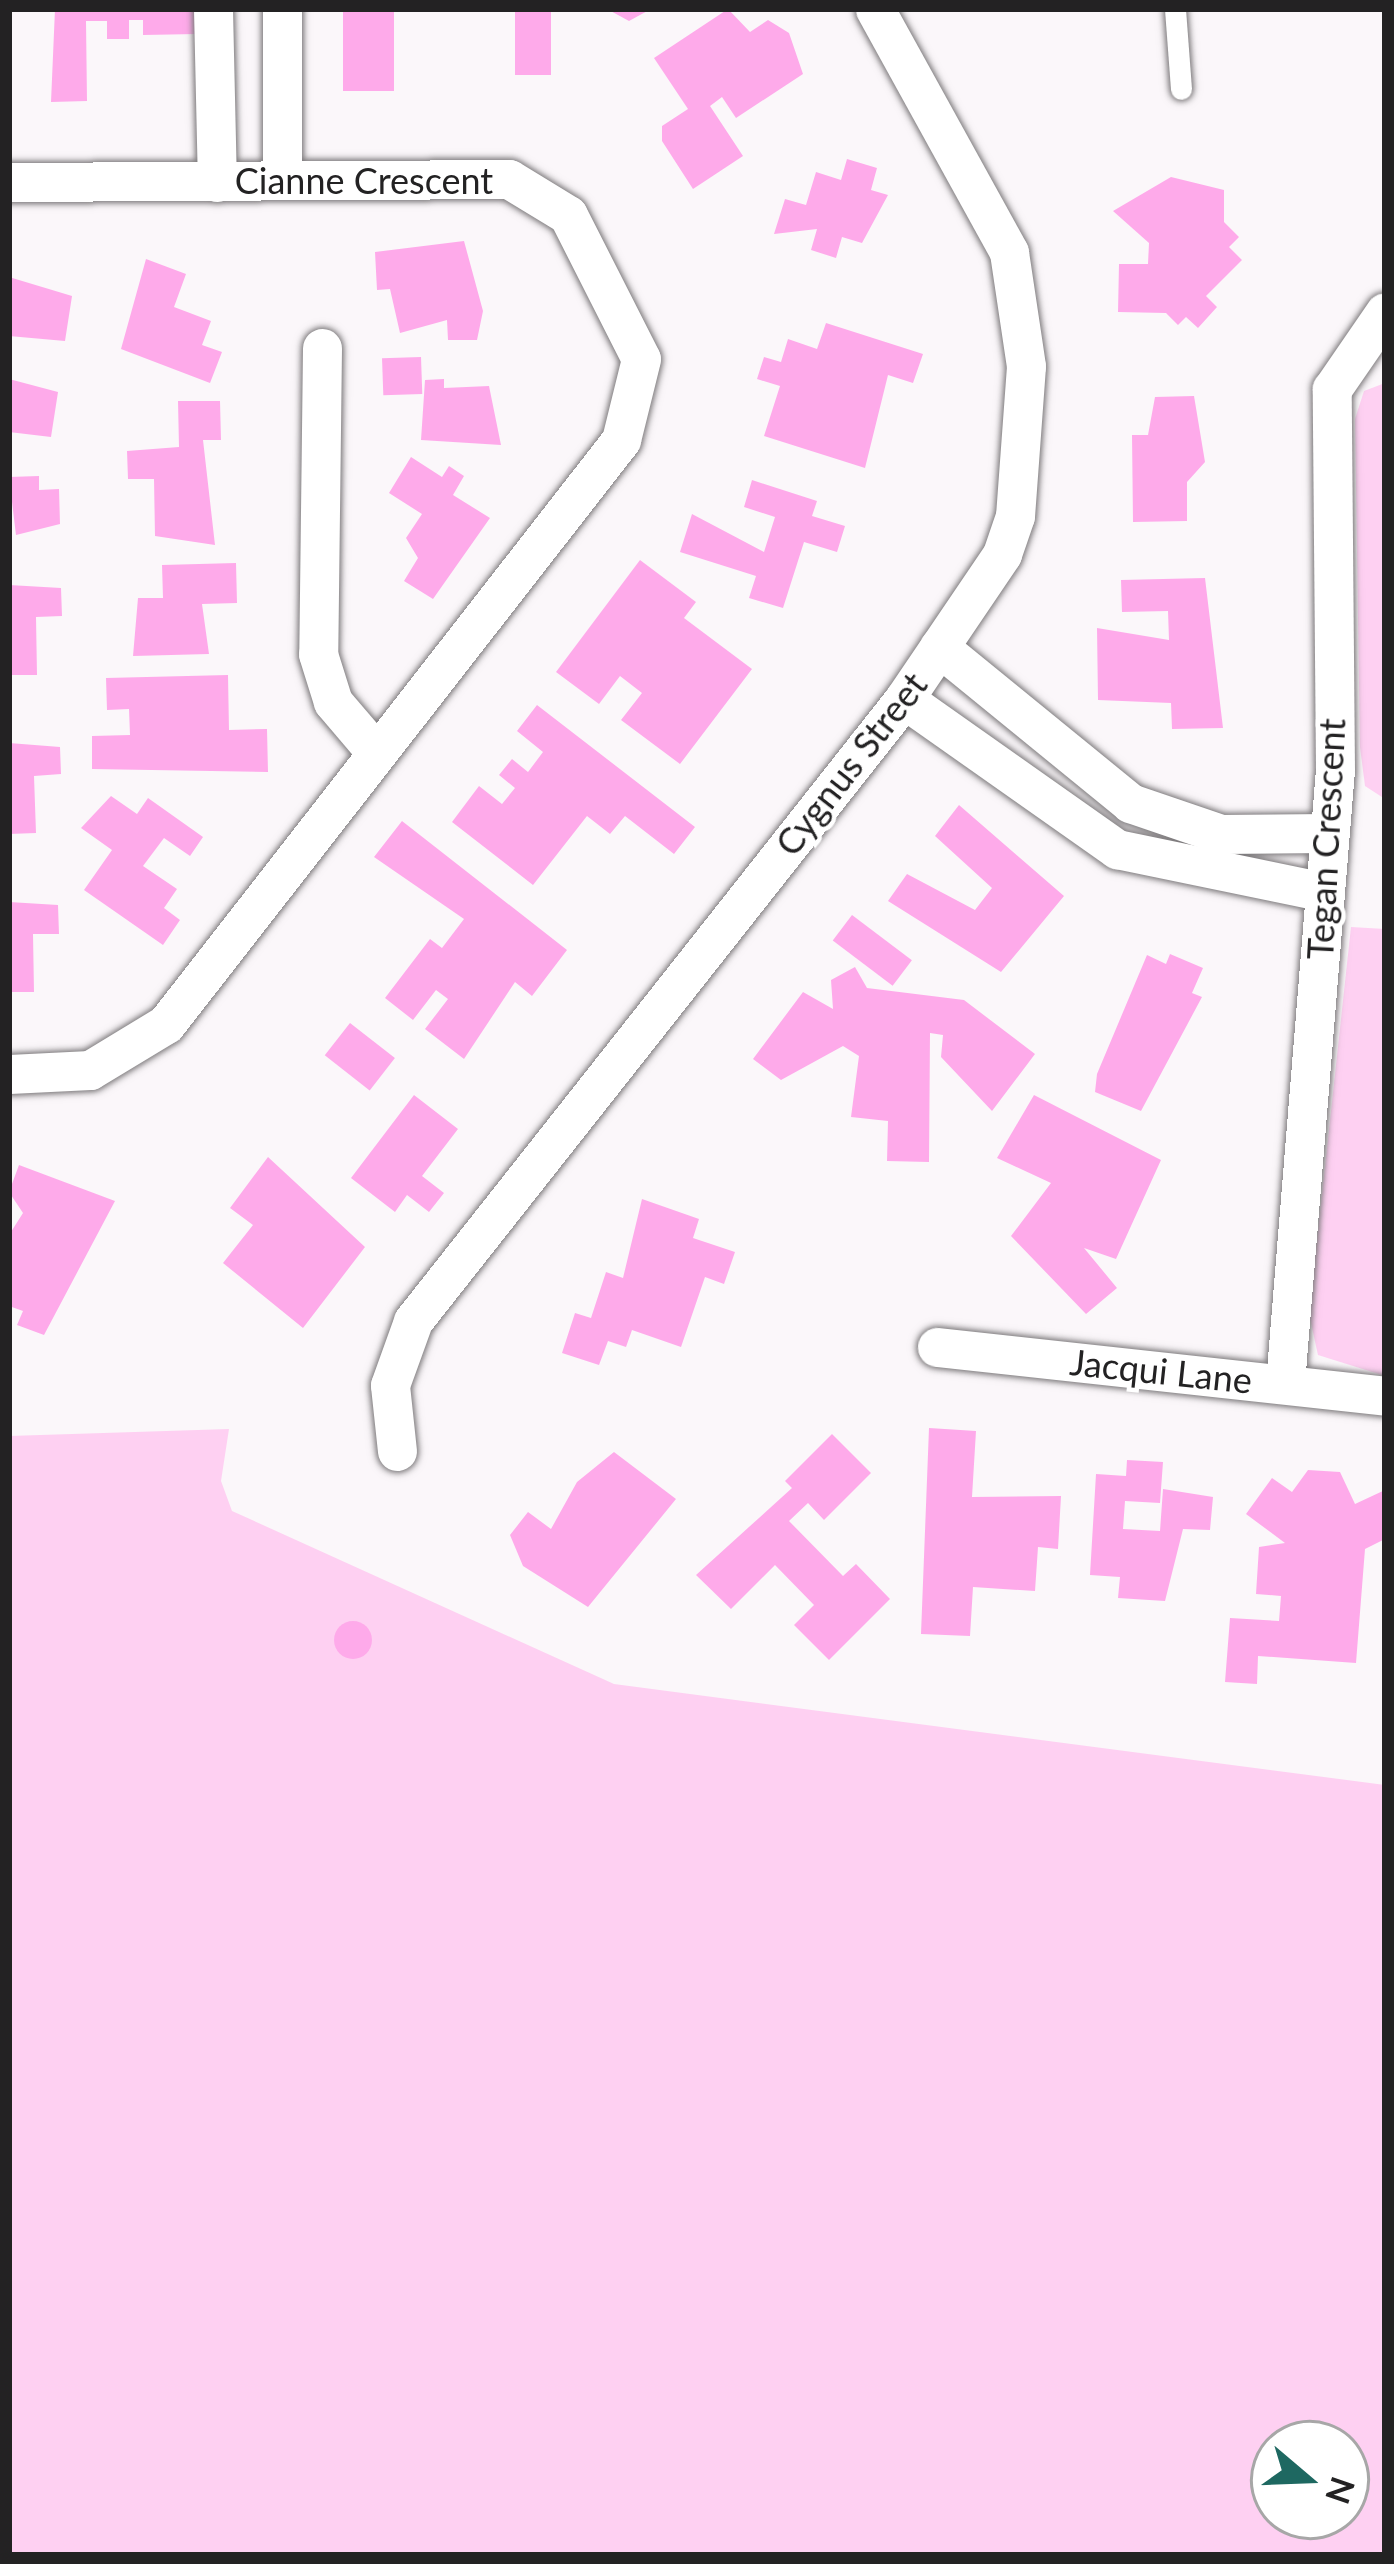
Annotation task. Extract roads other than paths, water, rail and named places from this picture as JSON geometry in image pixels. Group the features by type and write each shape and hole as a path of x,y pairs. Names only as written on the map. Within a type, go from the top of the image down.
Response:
{"street":[{"path":"213,9 217,182"},
{"path":"282,9 282,178"},
{"name":"Cygnus Street","path":"397,1451 390,1385 413,1321 904,699 1015,516 1026,366 989,200 875,9"},
{"name":"Cianne Crescent","path":"9,182 472,176 545,193 568,215 641,359 621,440 148,1042 90,1070 9,1074"},
{"name":"Tegan Crescent","path":"1285,1383 1327,833 1332,388 1385,311"},
{"path":"322,348 318,654 333,702 374,750"},
{"path":"939,647 1130,802 1221,834 1327,833"},
{"path":"904,699 1118,849 1324,892"},
{"name":"Jacqui Lane","path":"937,1347 1385,1396"}],"lane":[{"path":"1174,9 1181,89"}]}
